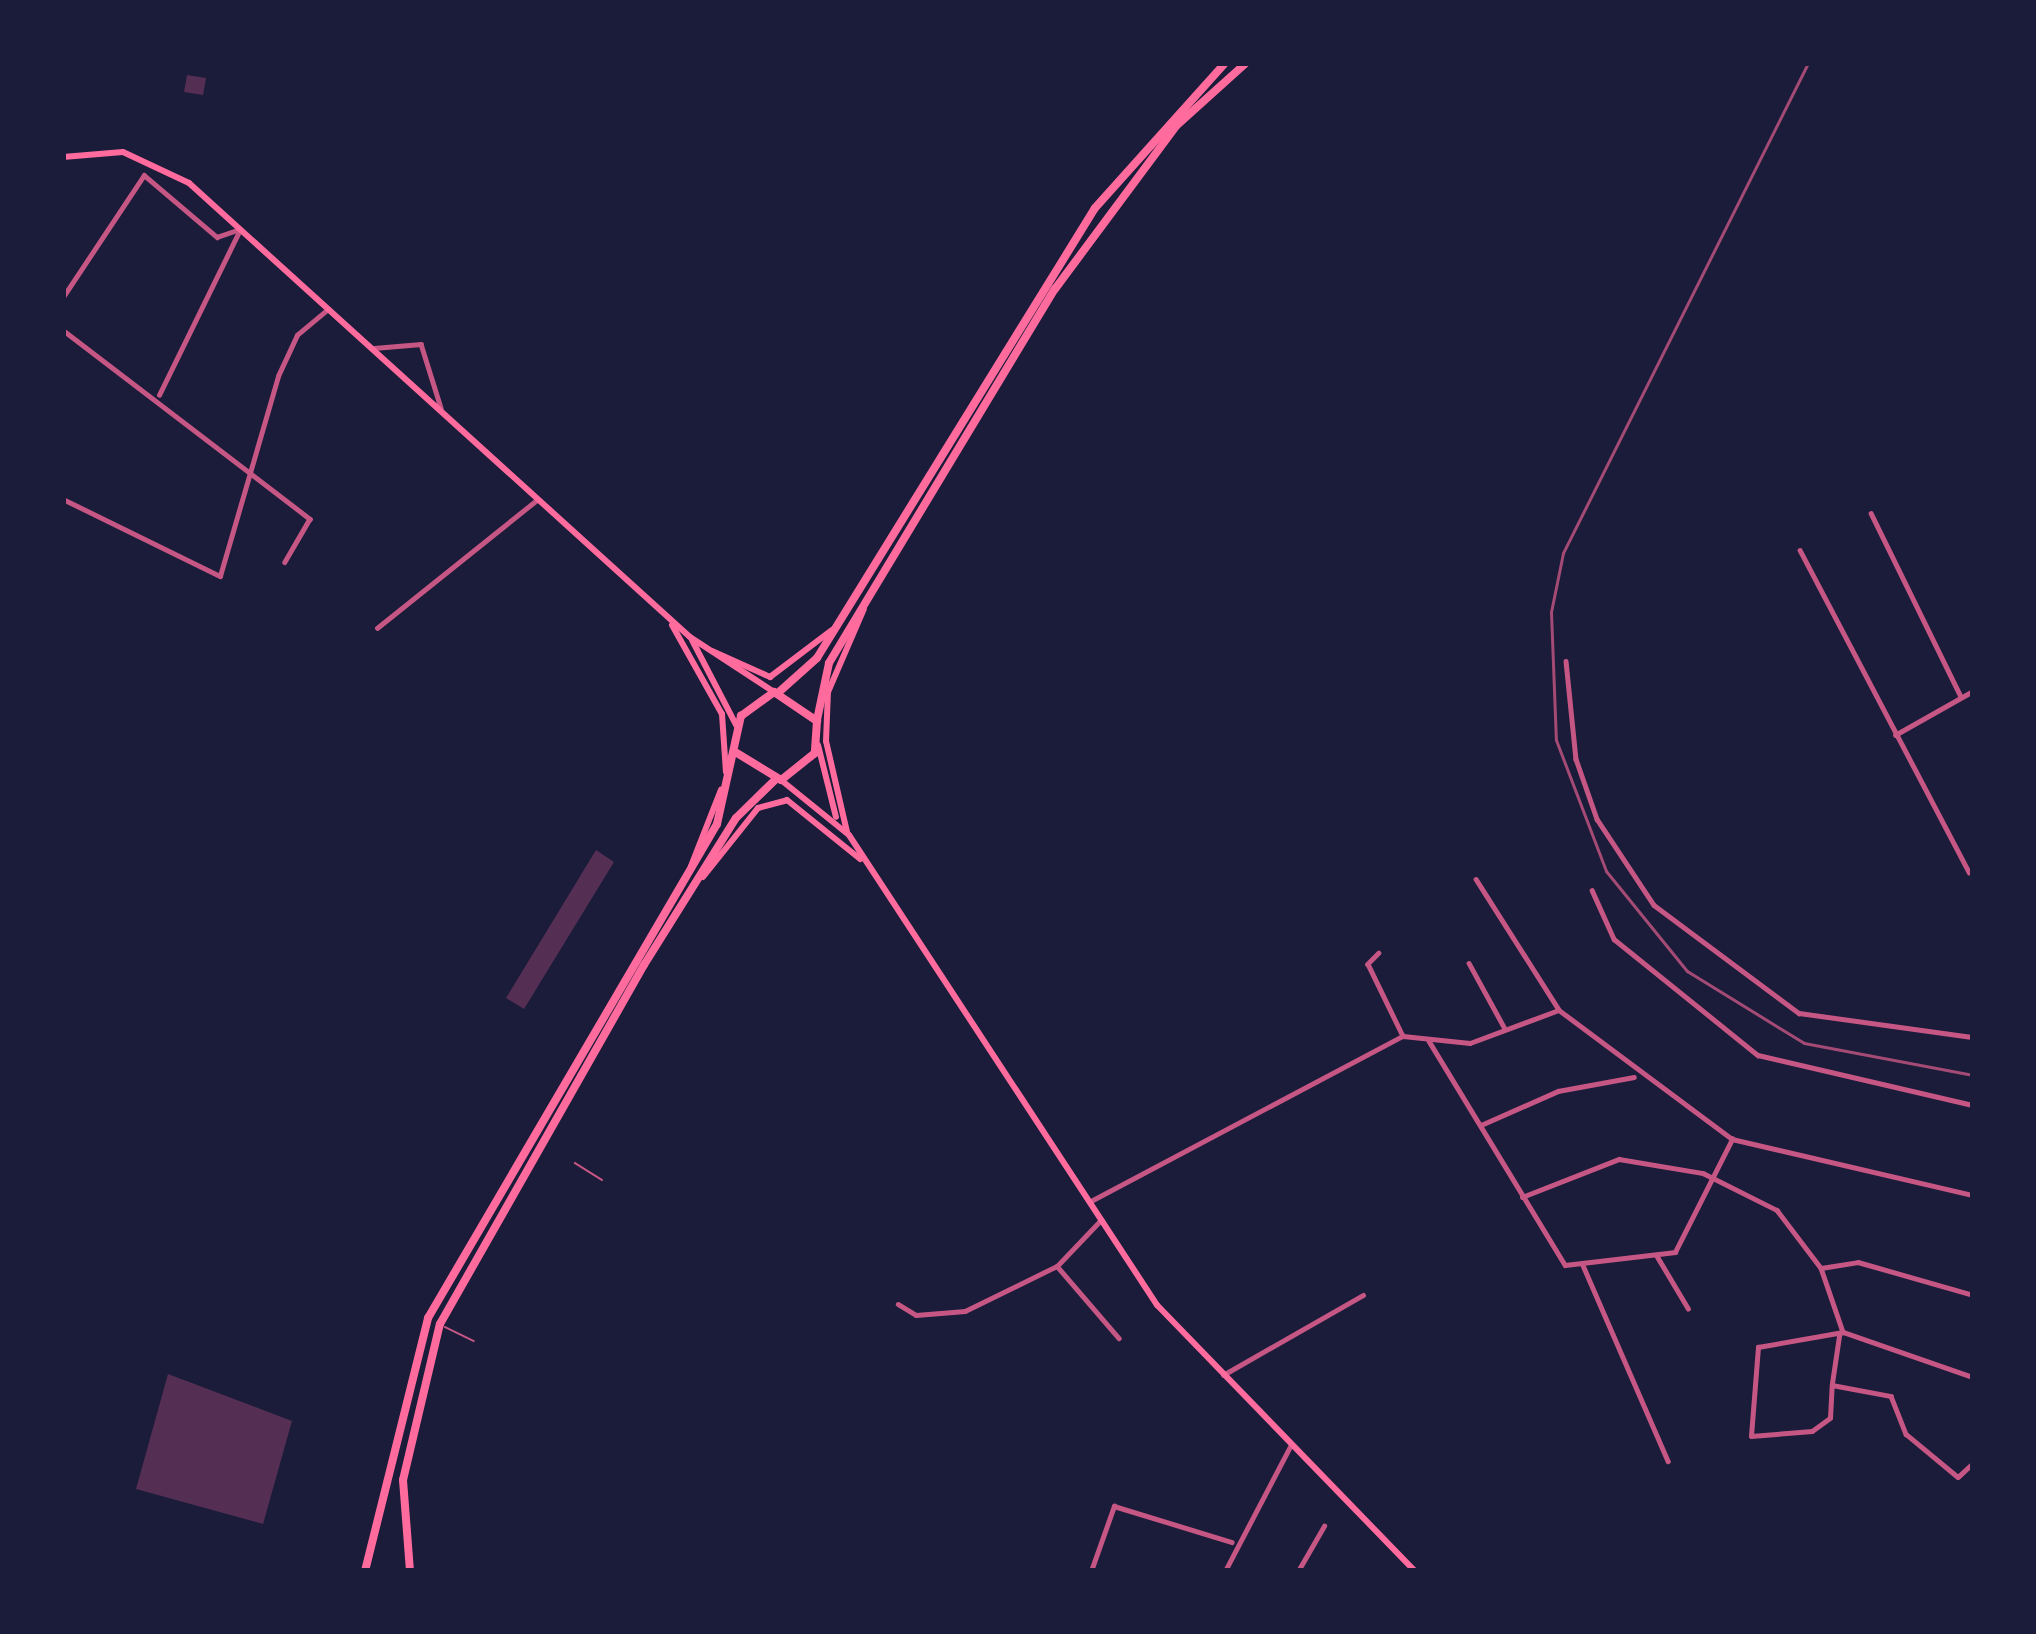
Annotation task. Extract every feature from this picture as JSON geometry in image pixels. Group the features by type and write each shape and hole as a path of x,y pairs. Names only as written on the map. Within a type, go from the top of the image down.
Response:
{"main road":[{"path":"736,725 776,693 835,628 1095,208 1225,63"},
{"path":"837,820 818,745 817,721 829,664 1102,218 1176,126 1246,63"},
{"path":"63,157 150,159 240,229 690,637 817,721"},
{"path":"848,835 826,741 828,692 865,604"},
{"path":"667,616 728,747 691,867"},
{"path":"703,647 770,676 835,628"},
{"path":"365,1571 444,1283 730,795 736,725 690,637"},
{"path":"410,1571 403,1480 413,1412 440,1324 692,888 778,779 818,745"},
{"path":"737,753 837,820 1101,1220 1222,1376 1414,1571"},
{"path":"692,888 770,802 808,808 868,866"}],"street":[{"path":"63,296 144,175 217,237 240,229"},
{"path":"159,395 240,229"},
{"path":"63,499 220,576 297,335 327,310"},
{"path":"63,330 159,395 310,519 285,562"},
{"path":"368,347 421,344 443,414"},
{"path":"377,628 537,500"},
{"path":"1871,513 1961,697"},
{"path":"1800,550 1969,872"},
{"path":"1566,661 1576,759 1597,819 1654,905 1799,1013 1973,1036"},
{"path":"1895,735 1973,691"},
{"path":"1476,878 1559,1010 1634,1076 1732,1139 1973,1195"},
{"path":"1592,890 1613,940 1758,1055 1973,1105"},
{"path":"1379,953 1368,964 1403,1036"},
{"path":"1468,963 1504,1027"},
{"path":"1089,1202 1403,1036 1470,1043 1559,1010"},
{"path":"1427,1039 1556,1261 1582,1264 1657,1256 1684,1244 1710,1177 1732,1139"},
{"path":"1478,1126 1558,1091 1634,1076"},
{"path":"1520,1198 1633,1158 1710,1177 1777,1210 1821,1268 1843,1332 1830,1418 1812,1431 1751,1436 1758,1347 1843,1332 1973,1377"},
{"path":"898,1304 916,1315 965,1311 1057,1266 1101,1220"},
{"path":"1657,1256 1688,1308"},
{"path":"1821,1268 1858,1262 1973,1295"},
{"path":"1582,1264 1668,1461"},
{"path":"1057,1266 1119,1338"},
{"path":"1222,1376 1363,1295"},
{"path":"1832,1385 1892,1396 1906,1434 1958,1477 1973,1462 1973,1396"},
{"path":"1225,1571 1232,1543 1291,1445"},
{"path":"1091,1571 1114,1506 1232,1543"},
{"path":"1298,1571 1324,1526"}],"lane":[{"path":"575,1163 602,1180"},
{"path":"440,1324 474,1341"}],"building":[{"path":"187,75 206,78 203,95 184,92"},
{"path":"596,850 614,862 524,1009 506,998"},
{"path":"168,1374 292,1421 263,1524 136,1489"}],"railway":[{"path":"1808,63 1563,553 1551,612 1556,740 1606,871 1687,971 1804,1043 1973,1075"}]}
